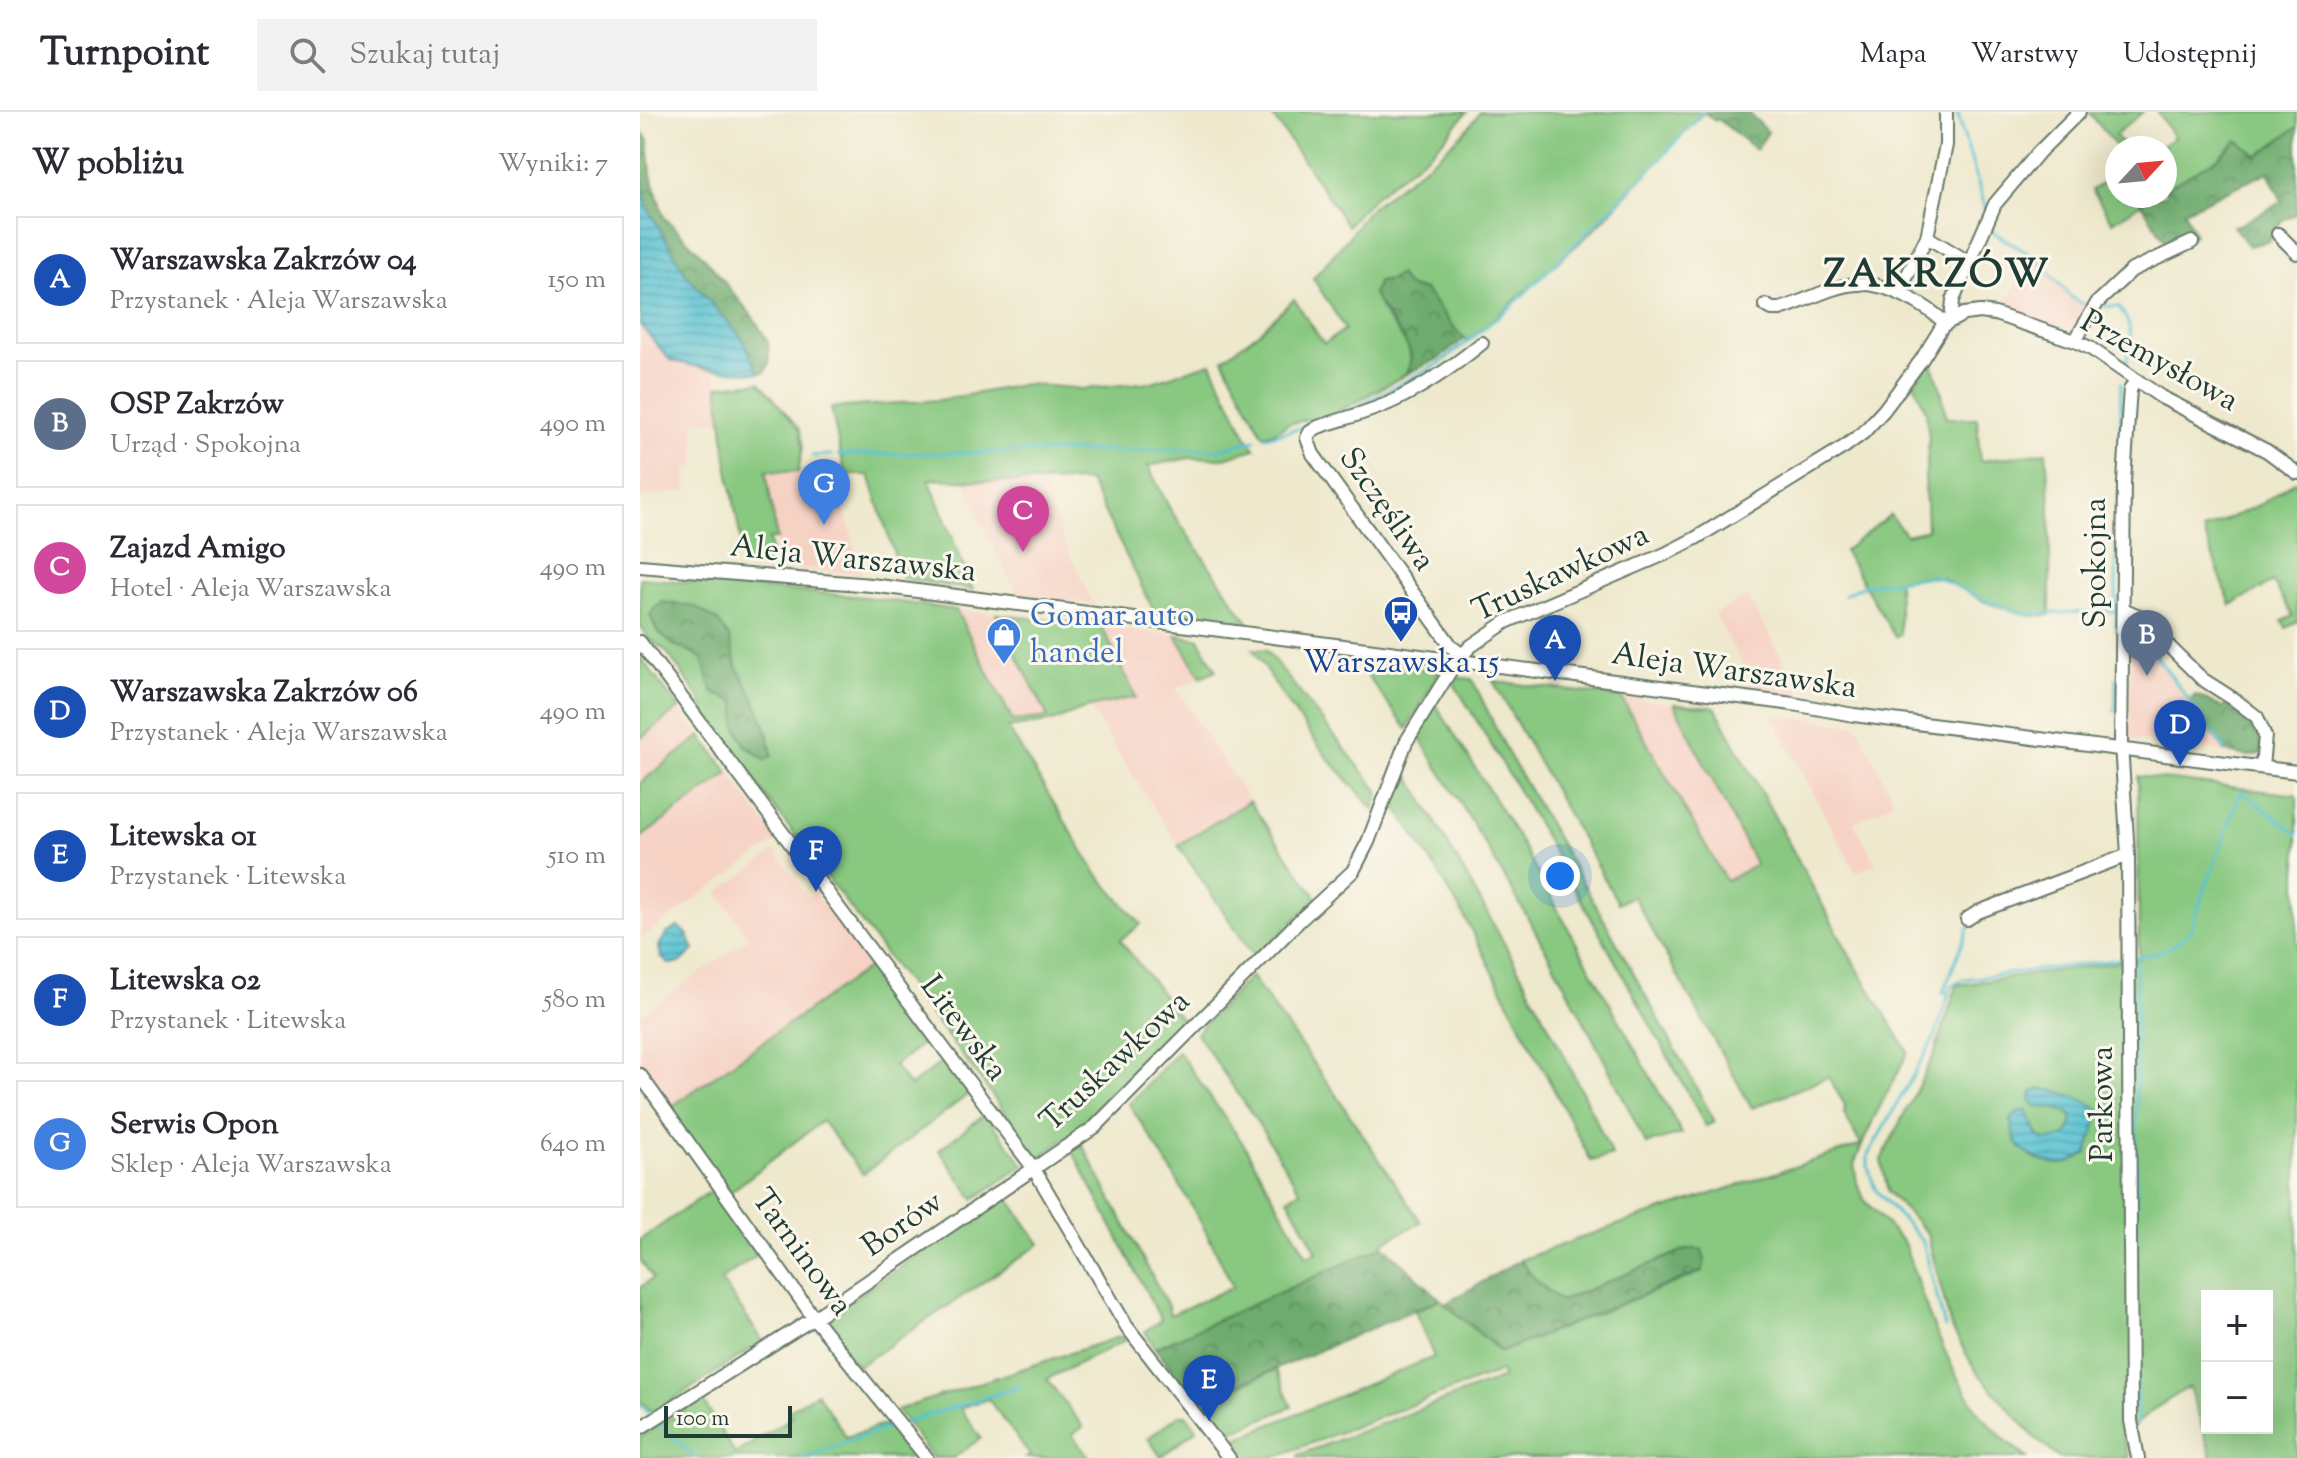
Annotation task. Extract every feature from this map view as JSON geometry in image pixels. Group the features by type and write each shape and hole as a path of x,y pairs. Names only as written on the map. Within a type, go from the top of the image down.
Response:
{"street":[{"path":"1902,294 1904,282 1927,237 1946,145 1946,112"},
{"name":"Truskawkowa","path":"1034,1169 1095,1127 1298,922 1353,871 1368,842 1406,742 1471,646 1506,622 1696,538 1863,433 1884,410 1947,323 1953,300 2001,196 2079,112"},
{"path":"2278,234 2297,253"},
{"path":"1927,237 1970,263"},
{"path":"2075,341 2097,303 2132,270 2192,242"},
{"path":"1765,305 1780,309 1843,286 1860,283 1902,294 1947,323"},
{"name":"Przemysłowa","path":"1947,323 1964,314 1987,313 2075,341 2182,409 2267,451 2297,473"},
{"name":"Szczęśliwa","path":"1460,658 1363,526 1313,454 1307,438 1318,427 1405,395 1482,343"},
{"name":"Spokojna","path":"2122,749 2124,482 2130,390 2136,380"},
{"name":"Aleja Warszawska","path":"640,566 871,585 1460,658 1854,715 2297,772"},
{"path":"2123,609 2137,615 2202,679 2257,717 2265,736 2262,767"},
{"name":"Litewska","path":"640,642 1034,1169 1127,1327 1229,1458"},
{"name":"Parkowa","path":"2122,749 2128,855 2131,1421 2138,1458"},
{"path":"1967,919 1978,912 2128,855"},
{"name":"Tarninowa","path":"640,1075 814,1318 927,1458"},
{"name":"Borów","path":"642,1423 814,1318 1034,1169"}],"shaded area":[{"path":"2032,257 2070,297 2089,308 2074,333 2002,309"},
{"path":"640,328 670,360 716,370 722,421 695,420 695,467 686,468 687,491 640,497"},
{"path":"766,471 835,474 862,574 781,567"},
{"path":"965,481 1043,482 1061,535 1093,604 1017,594"},
{"path":"1747,596 1804,697 1759,692 1714,614"},
{"name":"Gomar auto handel","path":"956,610 996,614 1048,718 1013,721"},
{"path":"2132,626 2189,702 2226,752 2129,739"},
{"path":"1102,627 1176,635 1201,677 1176,688 1249,801 1178,845 1089,707 1135,696"},
{"path":"1621,697 1674,704 1756,865 1726,881"},
{"path":"679,708 701,736 640,783 640,739"},
{"path":"1771,714 1857,725 1894,801 1854,823 1876,863 1856,873"},
{"path":"729,773 778,840 640,939 640,838"},
{"path":"775,851 808,897 814,893 872,965 668,1109 640,1070 640,1015 749,938 718,893"}],"green space":[{"path":"1270,112 1467,112 1437,146 1377,194 1348,226"},
{"path":"1480,112 1704,112 1595,229 1468,342 1423,289 1378,282 1380,308 1408,348 1409,365 1405,375 1323,420 1288,424 1263,435 1223,359 1258,333 1294,299 1324,344 1345,329 1313,278 1367,211 1440,154"},
{"path":"1704,112 1748,112 1768,132 1756,150 1718,119 1715,121"},
{"path":"2089,112 2143,112 2116,136 2108,136"},
{"path":"2158,112 2297,112 2297,127 2258,156 2237,140 2218,158 2177,182 2177,136 2173,136"},
{"path":"2297,127 2297,213 2281,221 2269,241 2249,246 2233,226 2282,201 2268,172 2184,211 2195,235 2170,249 2144,208 2177,208 2177,182 2218,158 2237,140 2258,156"},
{"path":"640,129 648,140 651,175 664,217 704,257 753,317 768,341 769,362 765,372 759,373 742,338 687,276 647,207 640,170"},
{"path":"2105,181 2105,208 2134,208 2113,222 2092,190"},
{"path":"1399,274 1408,286 1423,289 1464,339 1438,359 1405,375 1411,362 1409,351 1373,294 1378,282 1390,280"},
{"path":"1931,361 1941,389 1946,418 1977,418 1980,461 2046,452 2050,502 2050,615 2030,616 1985,602 1942,578 1918,577 1898,580 1900,634 1895,637 1844,551 1890,515 1906,535 1927,530 1925,479 1929,440 1926,411 1914,383"},
{"path":"1211,363 1255,449 1224,458 1190,458 1148,466 1170,509 1250,625 1154,611 1089,481 929,479 973,590 902,578 869,475 845,475 831,408 940,400 1027,384 1082,389 1152,382"},
{"path":"760,382 800,430 803,447 798,472 766,471 777,539 769,539 773,566 745,564 728,469 718,386"},
{"path":"2295,481 2297,622 2286,628 2282,621 2293,616 2273,582 2231,605 2203,530 2261,504"},
{"path":"640,578 865,597 956,610 1013,721 1048,717 996,614 1102,627 1136,697 1089,707 1054,721 1008,728 1097,874 1141,924 1120,940 1187,1026 1088,1123 1037,1159 707,719 701,700 666,651 648,638 640,626"},
{"path":"663,602 696,607 719,622 729,637 737,667 768,733 772,756 765,760 745,745 736,725 736,702 713,693 702,659 673,645 657,631 650,615"},
{"path":"1176,635 1199,639 1216,670 1201,677"},
{"path":"1253,649 1266,650 1379,792 1374,809 1326,756"},
{"path":"640,657 679,708 640,739"},
{"path":"1356,661 1440,671 1407,729"},
{"path":"1450,677 1472,679 1509,755 1715,1122 1706,1126 1613,956"},
{"path":"1493,681 1621,697 1726,881 1756,865 1674,704 1715,707 1855,965 1908,1052 1854,1164 1857,1183 1865,1201 1904,1243 1931,1321 1955,1373 1978,1412 2027,1458 1299,1458 1298,1455 1503,1378 1501,1371 1272,1458 1236,1458 1226,1446 1228,1442 1434,1357 1415,1311 1440,1299 1501,1352 1702,1272 1687,1249 1561,1301 1532,1277 1520,1260 1861,1145 1844,1114 1845,1105 1828,1077 1752,1108 1633,896 1618,903"},
{"path":"2195,695 2219,706 2227,705 2260,733 2261,753 2248,756 2226,752 2189,702"},
{"path":"1435,703 1516,834 1682,1134 1646,1144 1538,937 1480,835 1418,736"},
{"path":"701,736 729,773 640,838 640,783"},
{"path":"1403,765 1538,1006 1612,1155 1591,1161 1466,920 1391,799"},
{"path":"2138,776 2297,795 2297,1458 2212,1458 2204,1434 2273,1434 2273,1290 2201,1290 2201,1424 2189,1387 2151,1411 2123,1437 2129,1458 2059,1458 2034,1437 1976,1371 1951,1327 1927,1233 1888,1192 1881,1160 1934,1055 1957,985 2139,959"},
{"path":"1249,801 1317,898 1255,958 1178,845"},
{"path":"872,965 928,1039 894,1066 910,1086 945,1060 970,1093 863,1174 822,1121 729,1193 668,1109"},
{"path":"1251,976 1421,1222 1382,1243 1384,1246 1155,1348 1145,1331 1161,1320 1072,1150 1082,1144 1170,1315 1233,1287 1185,1193 1129,1104 1178,1051 1244,1145 1307,1256 1317,1252 1288,1198 1300,1191 1196,1033"},
{"path":"985,1114 1024,1165 974,1199 939,1150"},
{"path":"715,1188 761,1252 721,1280 763,1341 653,1413 640,1400 640,1288 653,1278 640,1260 640,1240"},
{"path":"1006,1195 1040,1244 857,1367 822,1320"},
{"path":"1384,1246 1440,1299 1196,1403 1155,1348"},
{"path":"1687,1249 1701,1249 1705,1260 1702,1271 1501,1352 1445,1304 1520,1260 1539,1283 1561,1301"},
{"path":"1122,1336 1126,1340 1047,1379 1083,1427 1072,1435 1090,1458 1026,1458 1030,1455 988,1399 960,1408 981,1438 953,1458 933,1458 897,1410"},
{"path":"1276,1370 1292,1407 1228,1433 1219,1432 1196,1403"},
{"path":"817,1393 846,1437 890,1423 917,1458 640,1458 640,1437 702,1399 735,1454 792,1417 788,1411"},
{"path":"1179,1415 1186,1415 1197,1429 1161,1457 1148,1438"}],"water":[{"path":"640,170 647,207 687,276 742,338 759,373 707,369 670,360 640,325"},
{"path":"678,927 687,934 694,950 680,963 669,964 661,957 659,946 666,934"},
{"path":"2040,1089 2070,1095 2098,1108 2087,1154 2069,1163 2056,1164 2035,1158 2019,1146 2011,1120 2017,1112 2026,1111 2038,1135 2047,1140 2066,1136 2071,1126 2070,1114 2065,1111 2035,1106 2031,1100 2032,1092"}],"waterway":[{"path":"1345,413 1440,363 1513,305 1659,161 1702,112"},
{"path":"1957,112 1986,210"},
{"path":"1992,228 1993,232 2037,259 2072,298 2088,306"},
{"path":"2104,306 2119,307 2127,321 2131,340 2126,363"},
{"path":"2120,452 2121,383"},
{"path":"1265,437 1308,426"},
{"path":"838,455 1220,449 1255,440"},
{"path":"812,456 831,455"},
{"path":"2116,632 2118,495"},
{"path":"1844,595 1864,585 1934,576 1985,600 2026,614 2117,611"},
{"path":"2130,621 2226,750"},
{"path":"2115,711 2116,679"},
{"path":"2137,1423 2136,957 2165,950 2189,933 2241,791 2297,834"},
{"path":"1971,922 1943,992 1949,993 1951,986 1965,979 2122,959"},
{"path":"1945,1327 1923,1242 1875,1189 1868,1167 1868,1155 1935,1037 1949,993"},
{"path":"905,1422 1020,1387"},
{"path":"640,1405 649,1413"},
{"path":"659,1424 696,1458"},
{"path":"803,1458 894,1425"}],"place":[{"name":"Serwis Opon","path":"824,525"},
{"name":"Zajazd Amigo","path":"1023,552"},
{"name":"Warszawska 15","path":"1401,644"},
{"name":"Gomar auto handel","path":"1004,666"},
{"name":"OSP Zakrzów","path":"2147,676"},
{"name":"Warszawska Zakrzów 04","path":"1555,681"},
{"name":"Warszawska Zakrzów 06","path":"2180,766"},
{"name":"Litewska 02","path":"816,892"},
{"name":"Litewska 01","path":"1209,1421"}],"district":[{"name":"ZAKRZÓW","path":"1937,276"}]}
